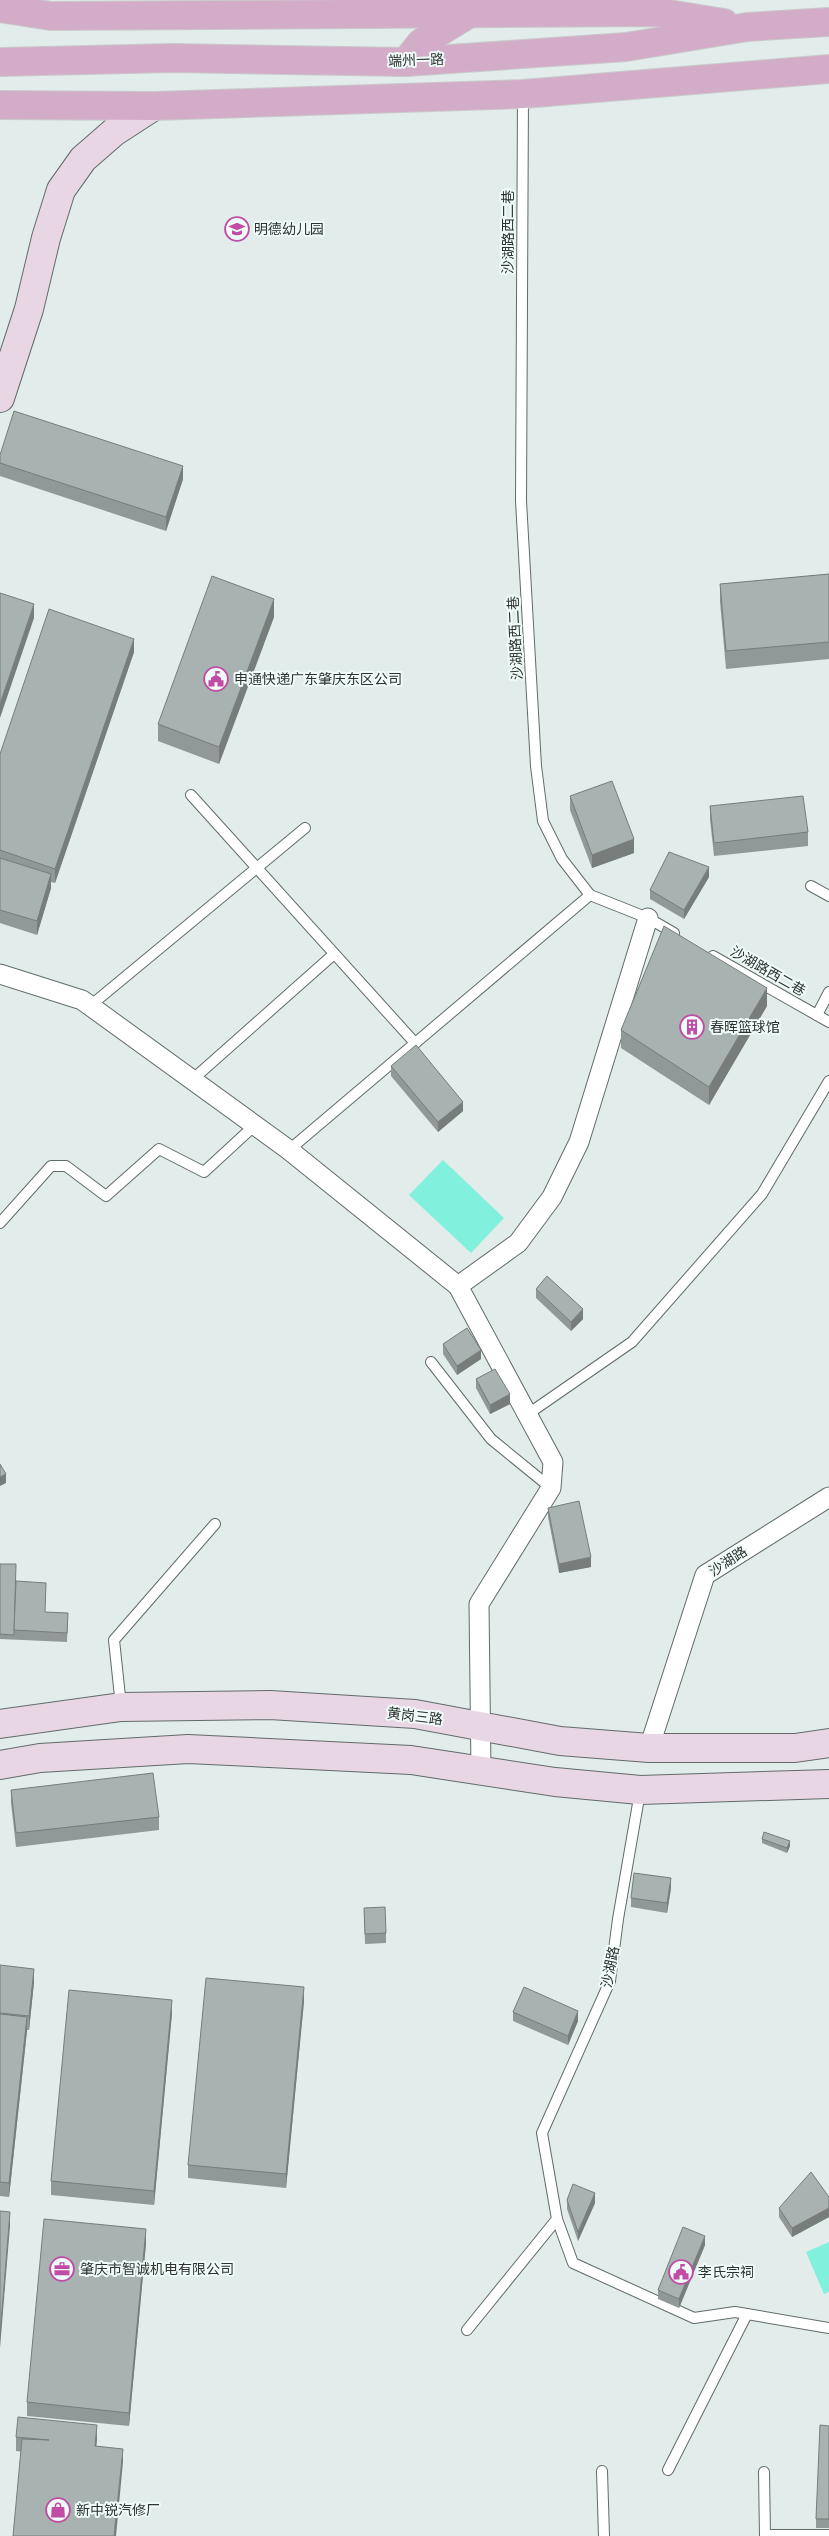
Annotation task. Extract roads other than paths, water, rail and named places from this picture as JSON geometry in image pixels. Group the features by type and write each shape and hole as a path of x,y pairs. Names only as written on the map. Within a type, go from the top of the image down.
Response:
{"main road":[{"path":"0,8 51,16 467,15 656,12 747,27"},
{"path":"406,62 421,43 467,15"},
{"name":"端州一路","path":"0,62 173,58 406,62 626,47 747,27 829,22"},
{"path":"0,105 154,106 523,94 829,70"},
{"path":"0,398 29,308 46,238 61,190 83,159 114,132 154,106"},
{"name":"黄岗三路","path":"0,1724 121,1707 270,1705 415,1714 560,1741 649,1748 795,1748 829,1743"},
{"path":"0,1766 40,1758 188,1749 411,1760 555,1782 640,1790 829,1784"}],"street":[{"path":"458,1286 518,1243 552,1197 579,1142 648,918"},
{"path":"0,974 82,1000 289,1150 458,1286 553,1462 551,1488 479,1604 482,1726 481,1771"},
{"name":"沙湖路","path":"649,1748 705,1575 829,1496"}],"lane":[{"name":"沙湖路西二巷","path":"523,94 521,501 536,766 543,821 562,859 590,895"},
{"path":"191,795 415,1043"},
{"path":"90,1006 305,828"},
{"path":"811,886 829,896"},
{"path":"289,1150 590,895 648,918 681,938"},
{"name":"沙湖路西二巷","path":"707,952 829,1022"},
{"path":"192,1080 334,954"},
{"path":"817,1015 829,992"},
{"path":"528,1414 632,1342 762,1194 829,1081"},
{"path":"0,1223 51,1166 66,1166 106,1196 159,1149 204,1172 254,1125"},
{"path":"432,1362 491,1439 551,1488"},
{"path":"121,1707 114,1640 214,1524"},
{"name":"沙湖路","path":"557,2219 542,2133 610,1982 618,1919 640,1790"},
{"path":"557,2219 573,2263 694,2318 735,2312 829,2328"},
{"path":"467,2330 557,2219"},
{"path":"668,2470 747,2314"},
{"path":"602,2471 604,2536"},
{"path":"764,2472 765,2536 829,2535"}],"place":[{"name":"明德幼儿园","path":"237,229"},
{"name":"申通快递广东肇庆东区公司","path":"216,679"},
{"name":"春晖篮球馆","path":"692,1027"},
{"name":"肇庆市智诚机电有限公司","path":"62,2269"},
{"name":"李氏宗祠","path":"681,2272"},
{"name":"新中锐汽修厂","path":"58,2510"}]}
